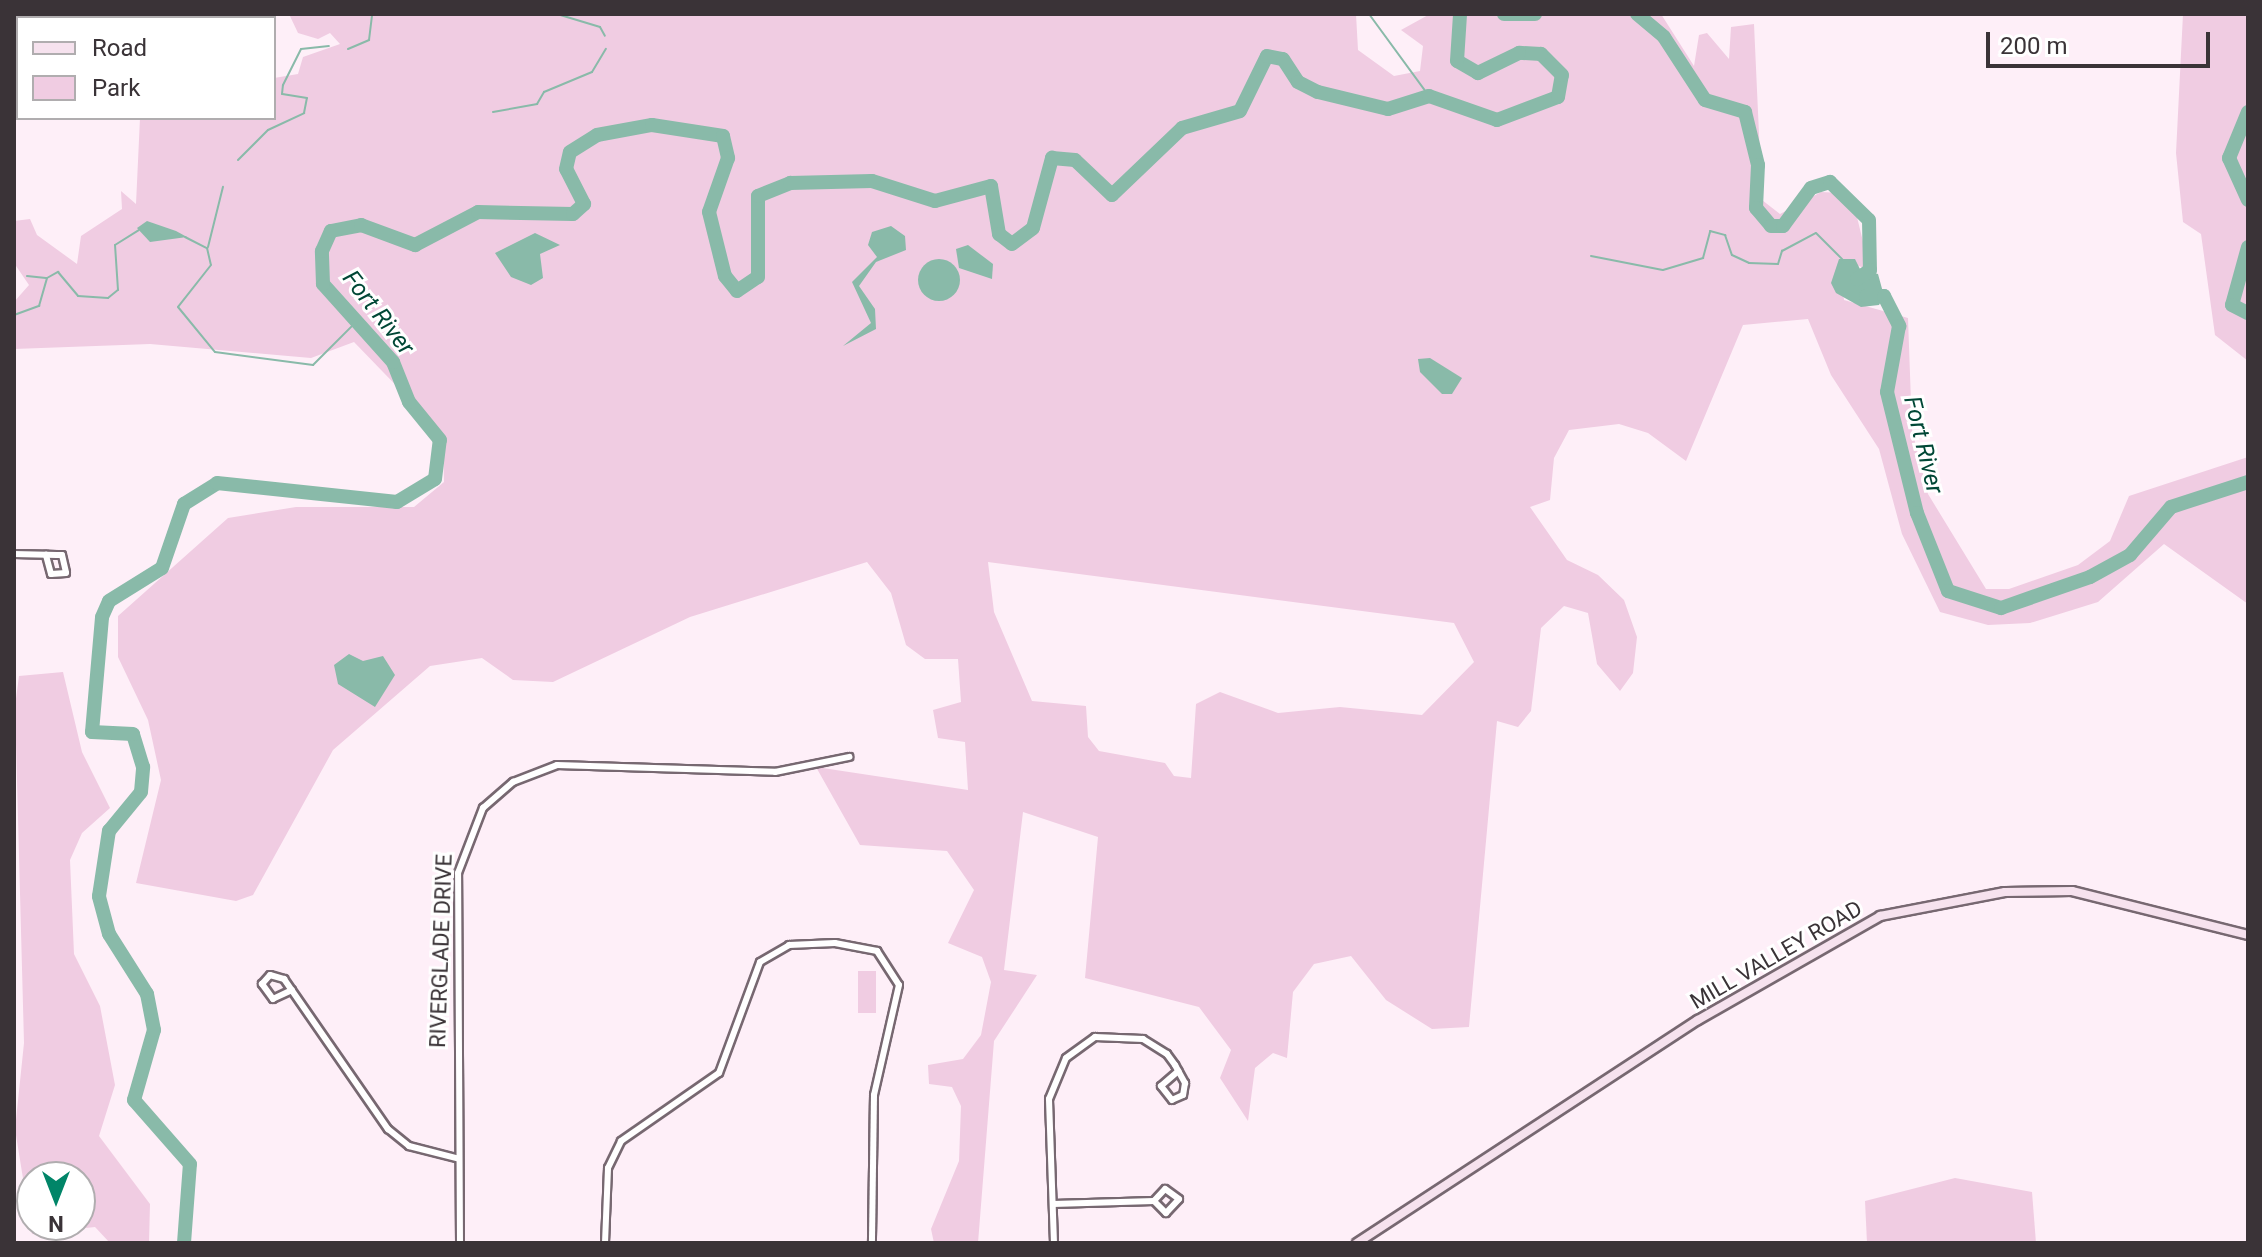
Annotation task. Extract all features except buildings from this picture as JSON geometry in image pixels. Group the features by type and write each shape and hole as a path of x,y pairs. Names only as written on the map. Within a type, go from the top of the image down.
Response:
{"street":[{"path":"14,554 46,555"},
{"name":"RIVERGLADE DRIVE","path":"460,1243 456,1158 458,873 469,832 492,798 524,776 561,765 779,772 849,757"},
{"name":"MILL VALLEY ROAD","path":"1357,1243 1495,1151 1805,954 1922,904 2072,891 2248,935"},
{"path":"605,1243 615,1151 637,1126 691,1099 719,1073 760,962 789,945 857,944 881,953 897,977 898,1007 874,1095 872,1243"},
{"path":"292,990 273,999 262,986 277,974 292,990 372,1114 409,1146 456,1158"},
{"path":"1054,1243 1049,1099 1070,1053 1095,1037 1133,1036 1160,1048 1178,1071 1185,1092 1169,1100 1161,1084 1178,1071"},
{"path":"1053,1204 1154,1201 1165,1189 1179,1199 1166,1213 1154,1201"}],"green space":[{"path":"289,14 1356,14 1358,50 1394,76 1420,71 1423,46 1401,30 1430,14 1661,14 1694,66 1699,35 1707,33 1729,59 1731,27 1754,24 1762,200 1780,214 1821,192 1842,193 1856,213 1870,270 1839,259 1844,300 1908,318 1912,430 1928,494 1986,589 2009,589 2078,565 2110,541 2129,496 2248,457 2248,604 2164,544 2098,602 2030,623 1988,625 1940,612 1902,534 1879,449 1831,375 1808,319 1743,325 1686,461 1648,433 1619,424 1569,430 1554,458 1550,500 1530,507 1567,560 1598,575 1624,600 1637,637 1633,673 1620,691 1597,664 1588,613 1564,606 1541,628 1531,711 1518,727 1497,721 1469,1027 1432,1029 1386,1000 1351,956 1314,964 1293,992 1287,1058 1273,1053 1255,1068 1248,1121 1220,1078 1231,1050 1199,1007 1085,978 1098,837 1023,812 1004,970 1037,975 994,1041 978,1243 934,1243 931,1229 959,1161 961,1106 952,1087 929,1084 928,1065 963,1059 981,1035 991,982 982,957 948,943 974,890 947,851 860,845 816,767 968,790 965,742 938,738 933,710 961,702 958,659 925,659 906,645 891,593 867,562 690,617 553,682 513,680 482,658 430,666 333,750 253,895 236,901 136,883 161,780 148,720 118,657 118,616 228,518 296,507 414,507 444,482 443,434 354,342 311,358 150,344 14,349 14,302 29,285 14,263 14,221 30,219 37,235 77,264 81,236 122,209 121,191 136,204 140,120 276,120 276,78 298,74 303,57 340,44 330,33 318,39 298,33","holes":["988,562 1454,623 1474,662 1422,715 1340,707 1278,713 1220,692 1196,704 1191,778 1174,776 1165,763 1099,751 1088,737 1086,706 1032,701 994,612"]},
{"path":"2183,14 2248,14 2248,361 2215,335 2201,234 2183,222 2176,153"},
{"path":"63,672 82,752 110,808 82,833 70,860 74,954 100,1006 115,1085 99,1136 150,1204 149,1243 110,1243 96,1228 96,1161 20,1161 15,1129 24,1043 15,706 19,676"},
{"path":"858,971 876,971 876,1013 858,1013"},
{"path":"1955,1178 2032,1192 2036,1243 1867,1243 1865,1201"}],"shaded area":[{"path":"147,221 187,237 150,242 137,228"},
{"path":"891,226 905,236 906,250 876,262 859,286 875,309 876,329 843,346 871,323 852,282 877,257 868,245 872,232"},
{"path":"535,233 560,245 540,254 543,278 531,285 511,277 495,253"},
{"path":"968,245 993,264 992,279 959,268 956,249"},
{"path":"939,259 954,265 960,280 954,295 939,301 924,295 918,280 924,265"},
{"path":"1839,259 1855,259 1860,269 1878,274 1884,296 1879,305 1861,307 1836,293 1831,283"},
{"path":"1430,358 1462,378 1452,394 1442,394 1420,372 1418,359"},
{"path":"349,654 363,661 383,656 395,675 375,707 338,684 334,665"}],"waterway":[{"path":"348,49 369,40 372,14"},
{"path":"557,14 600,27 605,36"},
{"path":"1369,14 1429,96"},
{"name":"Fort River","path":"184,1243 190,1164 134,1100 154,1030 147,994 109,934 99,896 109,831 141,792 143,767 133,734 92,732 102,617 109,601 162,568 184,504 217,483 397,502 435,479 440,440 409,402 393,362 323,284 322,251 331,231 361,225 415,245 478,212 573,214 584,204 566,169 570,152 597,135 652,125 723,136 728,158 709,212 725,276 737,291 758,277 758,196 790,183 872,181 935,201 991,186 999,234 1012,244 1033,228 1052,158 1075,160 1112,195 1182,128 1240,111 1267,56 1283,59 1298,82 1318,92 1388,109 1429,96 1497,120 1558,97 1562,75 1541,54 1519,53 1478,73 1457,61 1460,14"},
{"name":"Fort River","path":"1504,14 1535,14"},
{"name":"Fort River","path":"1637,14 1664,37 1705,100 1745,112 1758,165 1756,208 1771,226 1783,226 1811,188 1830,182 1869,220 1870,270 1857,279"},
{"path":"238,160 268,130 304,113 307,98 282,94 283,85 301,49 329,46"},
{"path":"493,112 537,104 544,92 592,72 606,49"},
{"name":"Fort River","path":"2248,112 2229,158 2248,200"},
{"path":"208,247 223,187"},
{"path":"14,315 39,306 47,278 58,272 78,296 108,298 118,290 115,245 139,230"},
{"path":"1591,256 1663,270 1703,258 1710,231 1725,235 1732,255 1749,263 1778,264 1782,251 1816,233 1842,259"},
{"path":"185,237 207,248 211,265 178,307 215,352 313,365 356,322"},
{"name":"Fort River","path":"2248,247 2232,305 2248,313"},
{"path":"27,276 46,278"},
{"name":"Fort River","path":"1866,296 1884,296 1899,326 1887,392 1917,513 1948,591 2001,608 2090,577 2130,555 2171,507 2248,482"}]}
